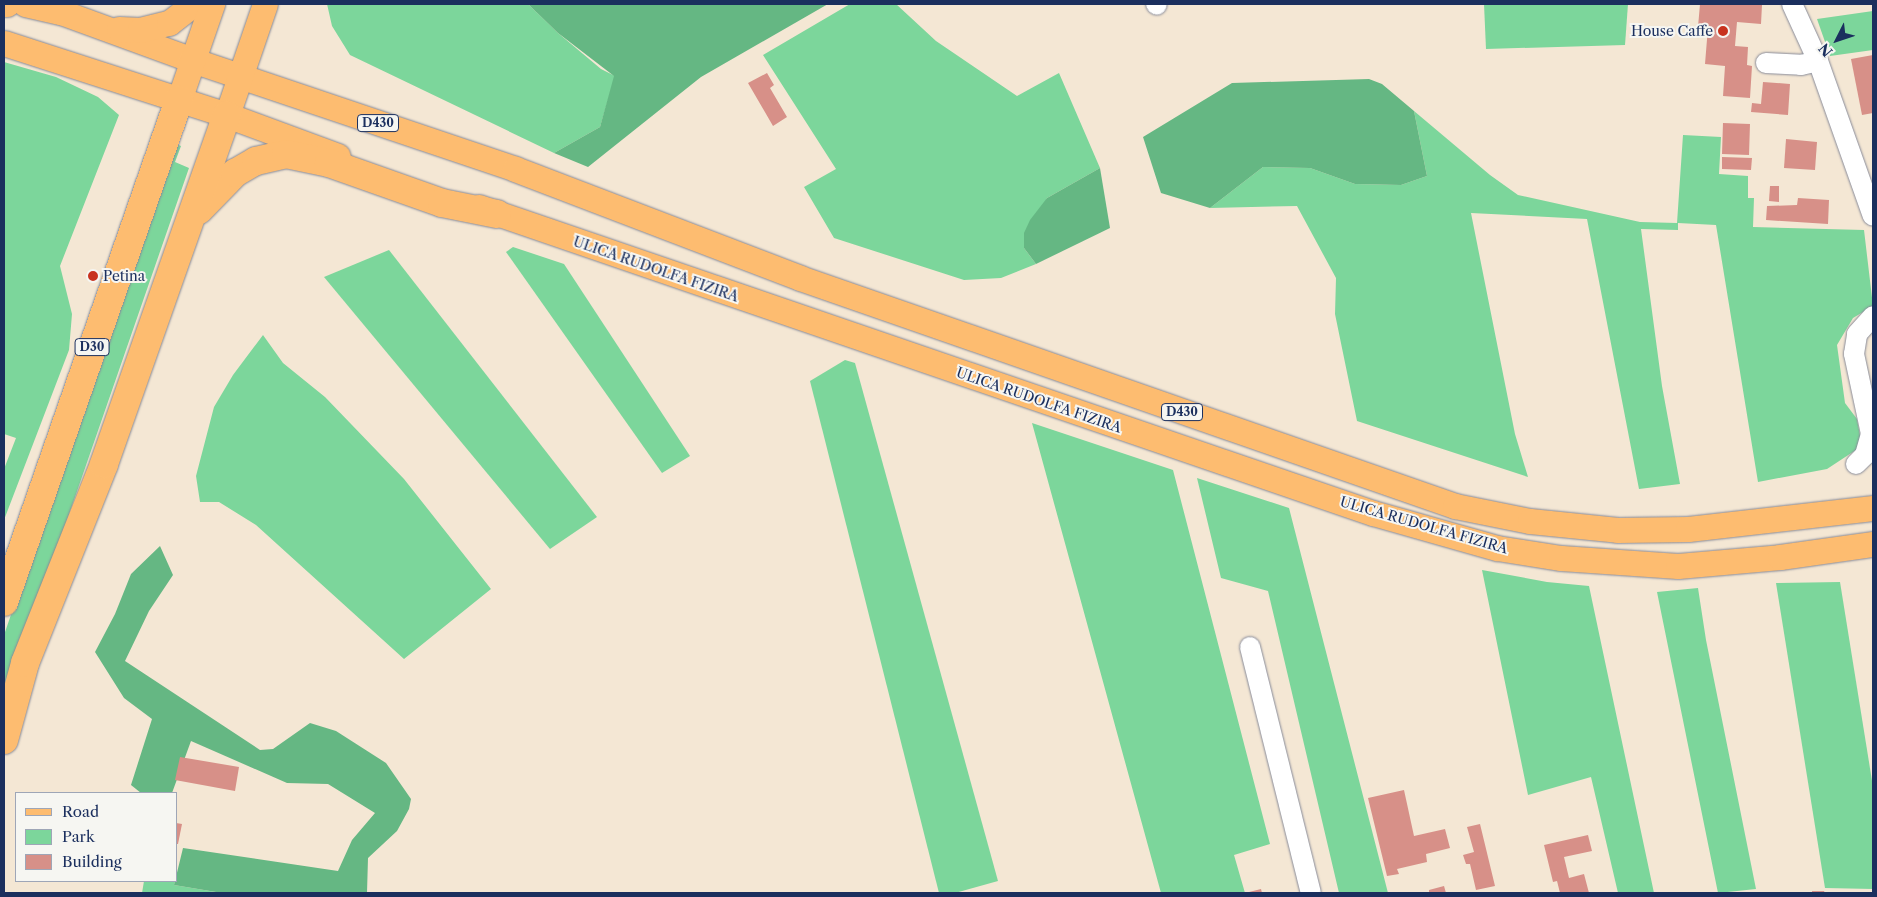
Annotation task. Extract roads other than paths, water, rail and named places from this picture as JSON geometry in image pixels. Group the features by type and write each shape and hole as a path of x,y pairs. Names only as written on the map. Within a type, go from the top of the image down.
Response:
{"highway":[{"name":"D30","path":"4,602 179,100"},
{"path":"4,740 25,663 104,464 227,116"},
{"path":"188,222 235,173 256,161 286,154 329,163 442,203 497,214"}],"main road":[{"name":"ULICA RUDOLFA FIZIRA","path":"25,4 42,6 240,77 515,168 800,278 1455,506 1530,521 1618,530 1688,529 1873,508"},
{"path":"103,29 154,28 178,19 193,4"},
{"name":"D30","path":"179,100 212,4"},
{"path":"227,116 265,4"},
{"name":"ULICA RUDOLFA FIZIRA","path":"4,43 227,116 497,214 1373,513 1497,548 1562,558 1678,566 1873,544"},
{"path":"1845,548 1873,561"}],"street":[{"path":"1792,4 1818,61 1873,216"},
{"path":"1766,63 1801,64 1818,61"},
{"path":"1856,464 1865,455 1871,434 1854,354 1857,334 1873,316"},
{"path":"1250,647 1311,893"}],"place":[{"name":"House Caffe","path":"1723,31"},
{"name":"Petina","path":"93,276"}]}
